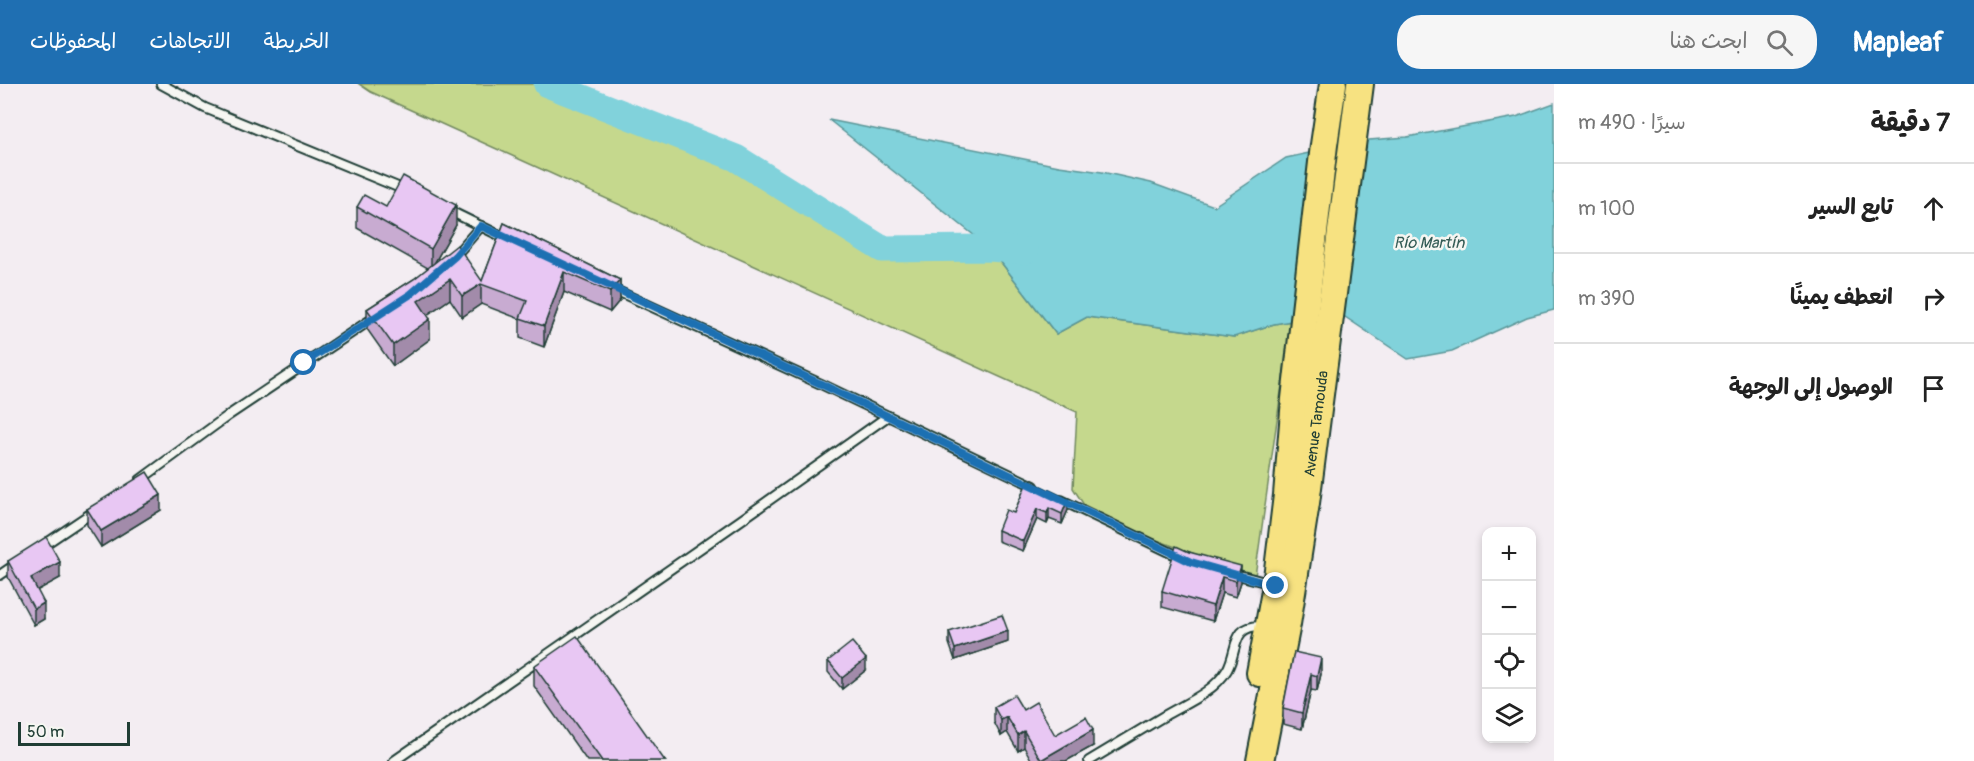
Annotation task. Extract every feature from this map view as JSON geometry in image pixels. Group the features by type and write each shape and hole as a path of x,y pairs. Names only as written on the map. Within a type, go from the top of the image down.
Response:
{"highway":[{"name":"Avenue Tamouda","path":"1260,761 1287,624 1306,503 1307,400 1323,157 1333,84"},
{"name":"Avenue Tamouda","path":"1245,761 1276,586 1287,495 1307,400 1360,84"}],"lane":[{"path":"161,84 205,108 409,192"},
{"path":"437,205 512,241"},
{"path":"448,262 481,226"},
{"path":"608,286 1039,489"},
{"path":"130,487 238,408 381,313"},
{"path":"394,761 888,416"},
{"path":"1050,494 1191,562"},
{"path":"38,549 103,505"},
{"path":"0,574 19,562"},
{"path":"1223,571 1276,586"},
{"path":"1089,761 1215,685 1230,664 1239,635 1249,627 1268,626"}],"green space":[{"path":"359,84 547,84 736,158 882,249 990,248 1056,334 1087,317 1234,337 1291,321 1255,576 1091,516 1073,488 1077,412 371,92"}],"water":[{"name":"Río Martín","path":"1554,103 1554,310 1527,317 1452,351 1408,359 1339,313 1274,324 1234,337 1087,317 1056,334 990,248 829,120 1059,166 1102,172 1151,183 1214,206 1286,158 1369,140 1407,137 1516,117"}],"building":[{"path":"403,176 456,205 431,249 357,207 364,195 386,207"},
{"path":"504,223 620,280 610,292 564,272 544,326 520,318 527,301 481,284 462,296 450,279 418,301 430,319 393,345 367,309 414,279 457,245 482,281"},
{"path":"147,472 161,495 101,531 87,509"},
{"path":"1028,480 1068,499 1062,514 1049,508 1047,513 1037,509 1023,541 998,530 1006,510 1014,513"},
{"path":"46,537 60,562 31,578 44,603 34,609 8,561"},
{"path":"1176,546 1189,552 1241,566 1236,581 1222,577 1213,606 1162,591"},
{"path":"1002,615 1008,631 955,649 949,632"},
{"path":"577,636 665,761 602,761 534,666"},
{"path":"852,642 866,659 842,678 828,661"},
{"path":"1294,652 1321,658 1317,676 1311,674 1302,713 1283,708"},
{"path":"1014,695 1023,710 1036,702 1055,735 1086,717 1093,730 1041,760 1024,731 1018,735 1007,717 1001,720 994,707"}],"waterway":[{"path":"547,84 736,158 882,249 990,248 1025,251"}],"route":[{"path":"304,363 411,294 455,256 481,226 821,384 1191,562 1276,586"}]}
